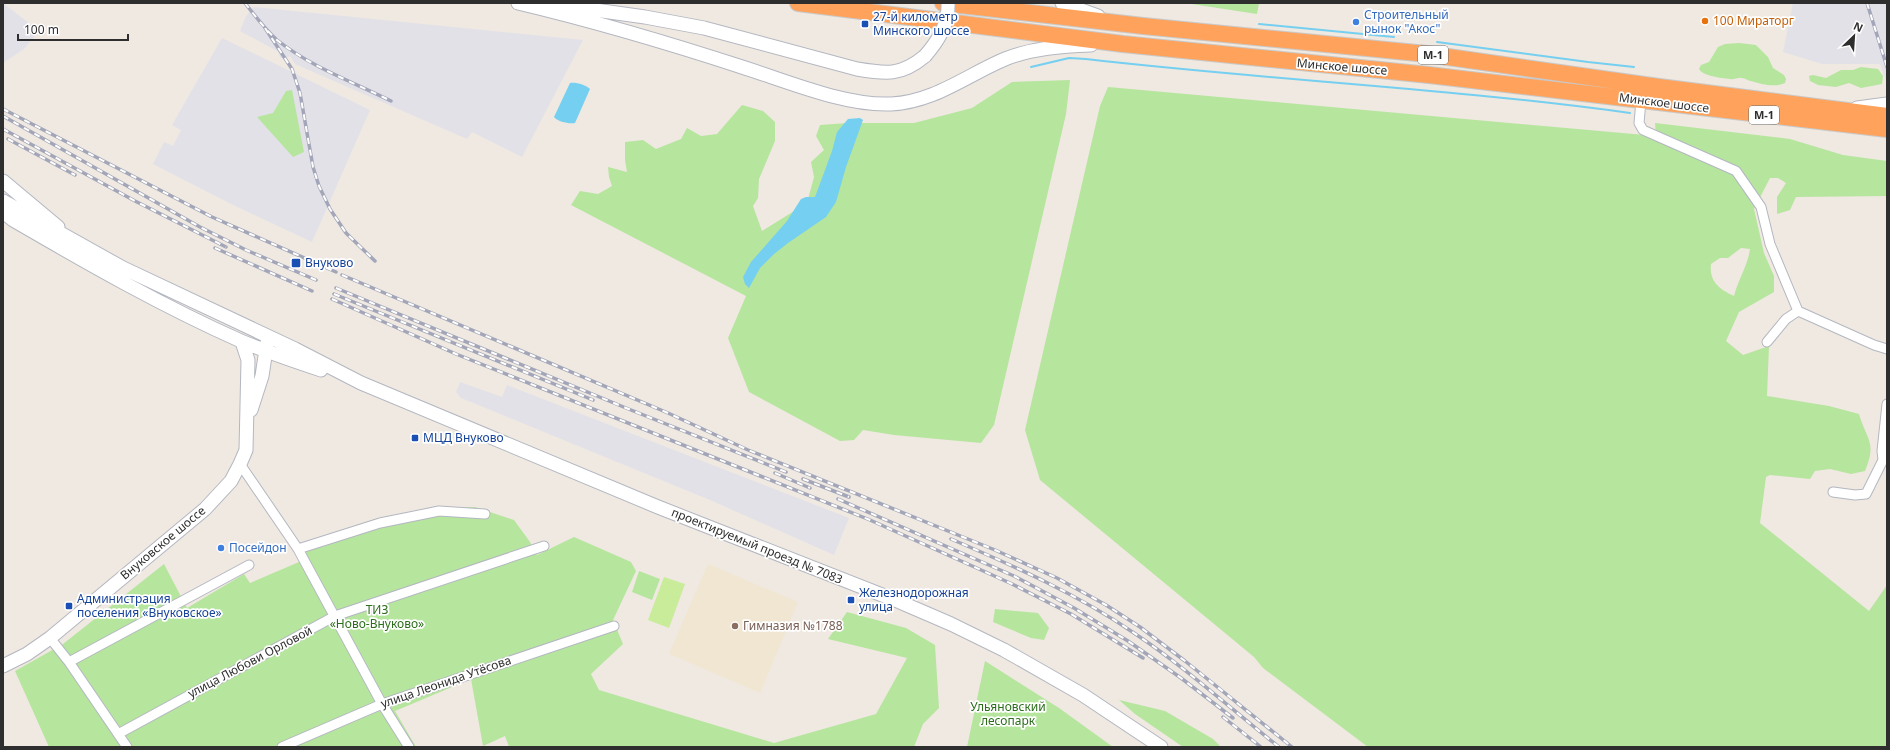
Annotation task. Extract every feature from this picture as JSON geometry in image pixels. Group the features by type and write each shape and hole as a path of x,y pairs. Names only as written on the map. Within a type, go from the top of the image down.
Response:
{"highway":[{"name":"Минское шоссе","path":"798,3 1123,44 1294,63 1429,75 1887,129"},
{"name":"Минское шоссе","path":"942,3 1143,26 1427,54 1659,87 1840,110 1887,107"}],"main road":[{"path":"518,3 648,37 829,94 875,104 893,104 927,97 1005,59 1024,53 1063,46 1123,44"},
{"path":"537,3 563,5 704,28 849,67 877,73 893,73 905,70 925,56 941,34 946,21 948,3"},
{"path":"1062,3 1088,13 1143,26"},
{"path":"3,181 45,214 74,242"},
{"path":"3,201 74,242 149,281 267,337"},
{"path":"6,216 141,293 242,342 262,349"},
{"name":"Внуковское шоссе","path":"247,423 262,376 262,349 267,337"},
{"name":"проектируемый проезд № 7083","path":"267,337 361,383"},
{"name":"Внуковское шоссе","path":"3,666 27,654 50,638 205,509 227,486 240,464 246,450 248,360 242,342"},
{"path":"248,360 262,349"},
{"name":"проектируемый проезд № 7083","path":"262,349 361,383 680,515 900,602 951,624 1004,650 1083,695 1161,747"}],"street":[{"path":"1641,101 1639,124 1642,130 1736,171 1761,207 1770,244 1798,311 1874,345 1887,349"},
{"path":"1767,342 1786,319 1798,311"},
{"path":"1833,492 1855,495 1866,494 1883,460 1882,450 1887,404"},
{"path":"240,464 298,549 382,704 409,747"},
{"path":"298,549 380,523 439,511 485,514"},
{"name":"улица Любови Орловой","path":"118,734 335,616 544,546"},
{"path":"69,662 249,565"},
{"name":"улица Леонида Утёсова","path":"282,747 382,704 614,626"},
{"path":"50,638 69,662 127,747"}],"shaded area":[{"path":"3,3 39,31 24,49 3,63"},
{"path":"1793,3 1887,3 1887,83 1880,64 1822,64 1783,52"},
{"path":"254,7 583,40 522,157 472,132 467,139 295,64 290,56 284,59 280,57 279,52 240,31 246,16"},
{"path":"222,38 370,110 312,242 233,205 153,164 164,142 173,146 181,130 172,125"},
{"path":"460,382 502,397 507,385 849,518 834,555 710,500 461,398 456,392"},
{"name":"Гимназия №1788","path":"708,564 798,602 760,693 669,654"}],"green space":[{"path":"1185,3 1259,3 1257,14"},
{"path":"1739,43 1756,45 1768,57 1773,68 1784,75 1786,79 1785,83 1768,85 1749,81 1743,78 1722,78 1708,75 1699,69 1701,65 1709,62 1718,47 1725,44"},
{"path":"1861,67 1878,69 1883,76 1882,84 1861,88 1849,83 1836,87 1818,85 1810,81 1809,76 1813,75 1826,78 1841,70 1853,70"},
{"path":"1070,80 1066,114 994,425 981,443 894,435 863,430 854,440 840,441 749,392 728,338 746,296 571,205 580,191 598,194 612,186 608,167 627,172 625,142 643,140 656,149 681,139 687,128 701,136 717,134 742,105 763,111 775,122 775,141 759,179 758,198 753,206 762,231 807,203 814,177 811,162 824,150 816,136 820,125 848,123 914,123 972,108 1012,82"},
{"path":"1108,87 1656,136 1655,123 1790,139 1843,155 1887,161 1887,196 1796,197 1790,210 1777,214 1777,197 1786,183 1778,178 1770,178 1754,209 1764,253 1774,276 1774,292 1739,312 1726,341 1743,355 1769,346 1767,396 1829,406 1859,414 1870,442 1869,461 1865,471 1851,474 1830,469 1815,471 1810,479 1770,475 1766,477 1760,523 1869,611 1887,585 1887,747 1368,747 1263,668 1254,657 1040,480 1025,430 1100,106","holes":["1741,248 1750,249 1747,261 1734,296 1716,284 1713,280 1711,264 1720,258 1728,258"]},
{"path":"292,90 304,152 293,157 257,117 273,113 286,91"},
{"name":"ТИЗ «Ново-Внуково»","path":"475,507 514,520 530,542 537,555 574,537 631,562 636,571 613,620 623,644 591,674 599,690 774,743 876,714 907,658 828,639 847,612 906,628 935,645 939,708 923,724 914,747 509,747 505,736 483,746 471,679 395,711 416,747 49,747 15,671 63,644 164,564 187,608 244,574 250,583 299,562 302,543 375,519 427,509"},
{"path":"639,571 660,579 652,600 632,592"},
{"path":"664,577 685,584 669,628 648,620"},
{"path":"995,609 1038,613 1049,628 1044,640 1031,638 993,622"},
{"name":"Ульяновский лесопарк","path":"985,661 1059,708 1113,747 967,747"},
{"path":"1119,700 1165,711 1213,739 1221,747 1183,747 1135,714"}],"water":[{"path":"570,83 581,84 590,89 575,123 567,123 554,117"},
{"path":"860,118 863,120 846,167 836,202 826,217 774,254 760,268 749,288 745,284 743,277 751,262 787,221 801,199 806,197 815,197 832,151 837,132 848,119"}],"waterway":[{"path":"1259,24 1394,37"},
{"path":"1437,42 1634,67"},
{"path":"1031,67 1069,58 1086,59 1222,73 1426,90 1562,104 1630,113"}],"railway":[{"path":"245,3 268,31 290,50 332,74 391,101"},
{"path":"1867,3 1887,67"},
{"path":"265,28 292,69 300,93 313,167 319,186 330,209 346,233 375,261"},
{"path":"3,109 212,217 336,272"},
{"path":"3,116 200,227 246,250 316,280"},
{"path":"3,129 135,201 226,247"},
{"path":"8,139 75,175"},
{"path":"215,248 312,291"},
{"path":"342,275 668,413 748,450 995,550 1057,578 1106,605 1140,627 1292,747"},
{"path":"336,288 626,408 786,472"},
{"path":"334,294 593,400"},
{"path":"332,299 456,354 870,520 1010,583 1071,614 1143,658"},
{"path":"775,473 810,488"},
{"path":"803,479 849,497"},
{"path":"838,499 1014,576 1074,608 1128,641 1181,678 1233,718"},
{"path":"951,539 1068,593 1112,619 1153,646 1208,688 1279,747"},
{"path":"1223,717 1261,747"}],"place":[{"name":"100 Мираторг","path":"1705,21"},
{"name":"Строительный рынок \"Акос\"","path":"1356,22"},
{"name":"27-й километр Минского шоссе","path":"865,24"},
{"name":"Внуково","path":"296,263"},
{"name":"МЦД Внуково","path":"415,438"},
{"name":"Посейдон","path":"221,548"},
{"name":"Железнодорожная улица","path":"851,600"},
{"name":"Администрация поселения «Внуковское»","path":"69,606"},
{"name":"Гимназия №1788","path":"735,626"}]}
